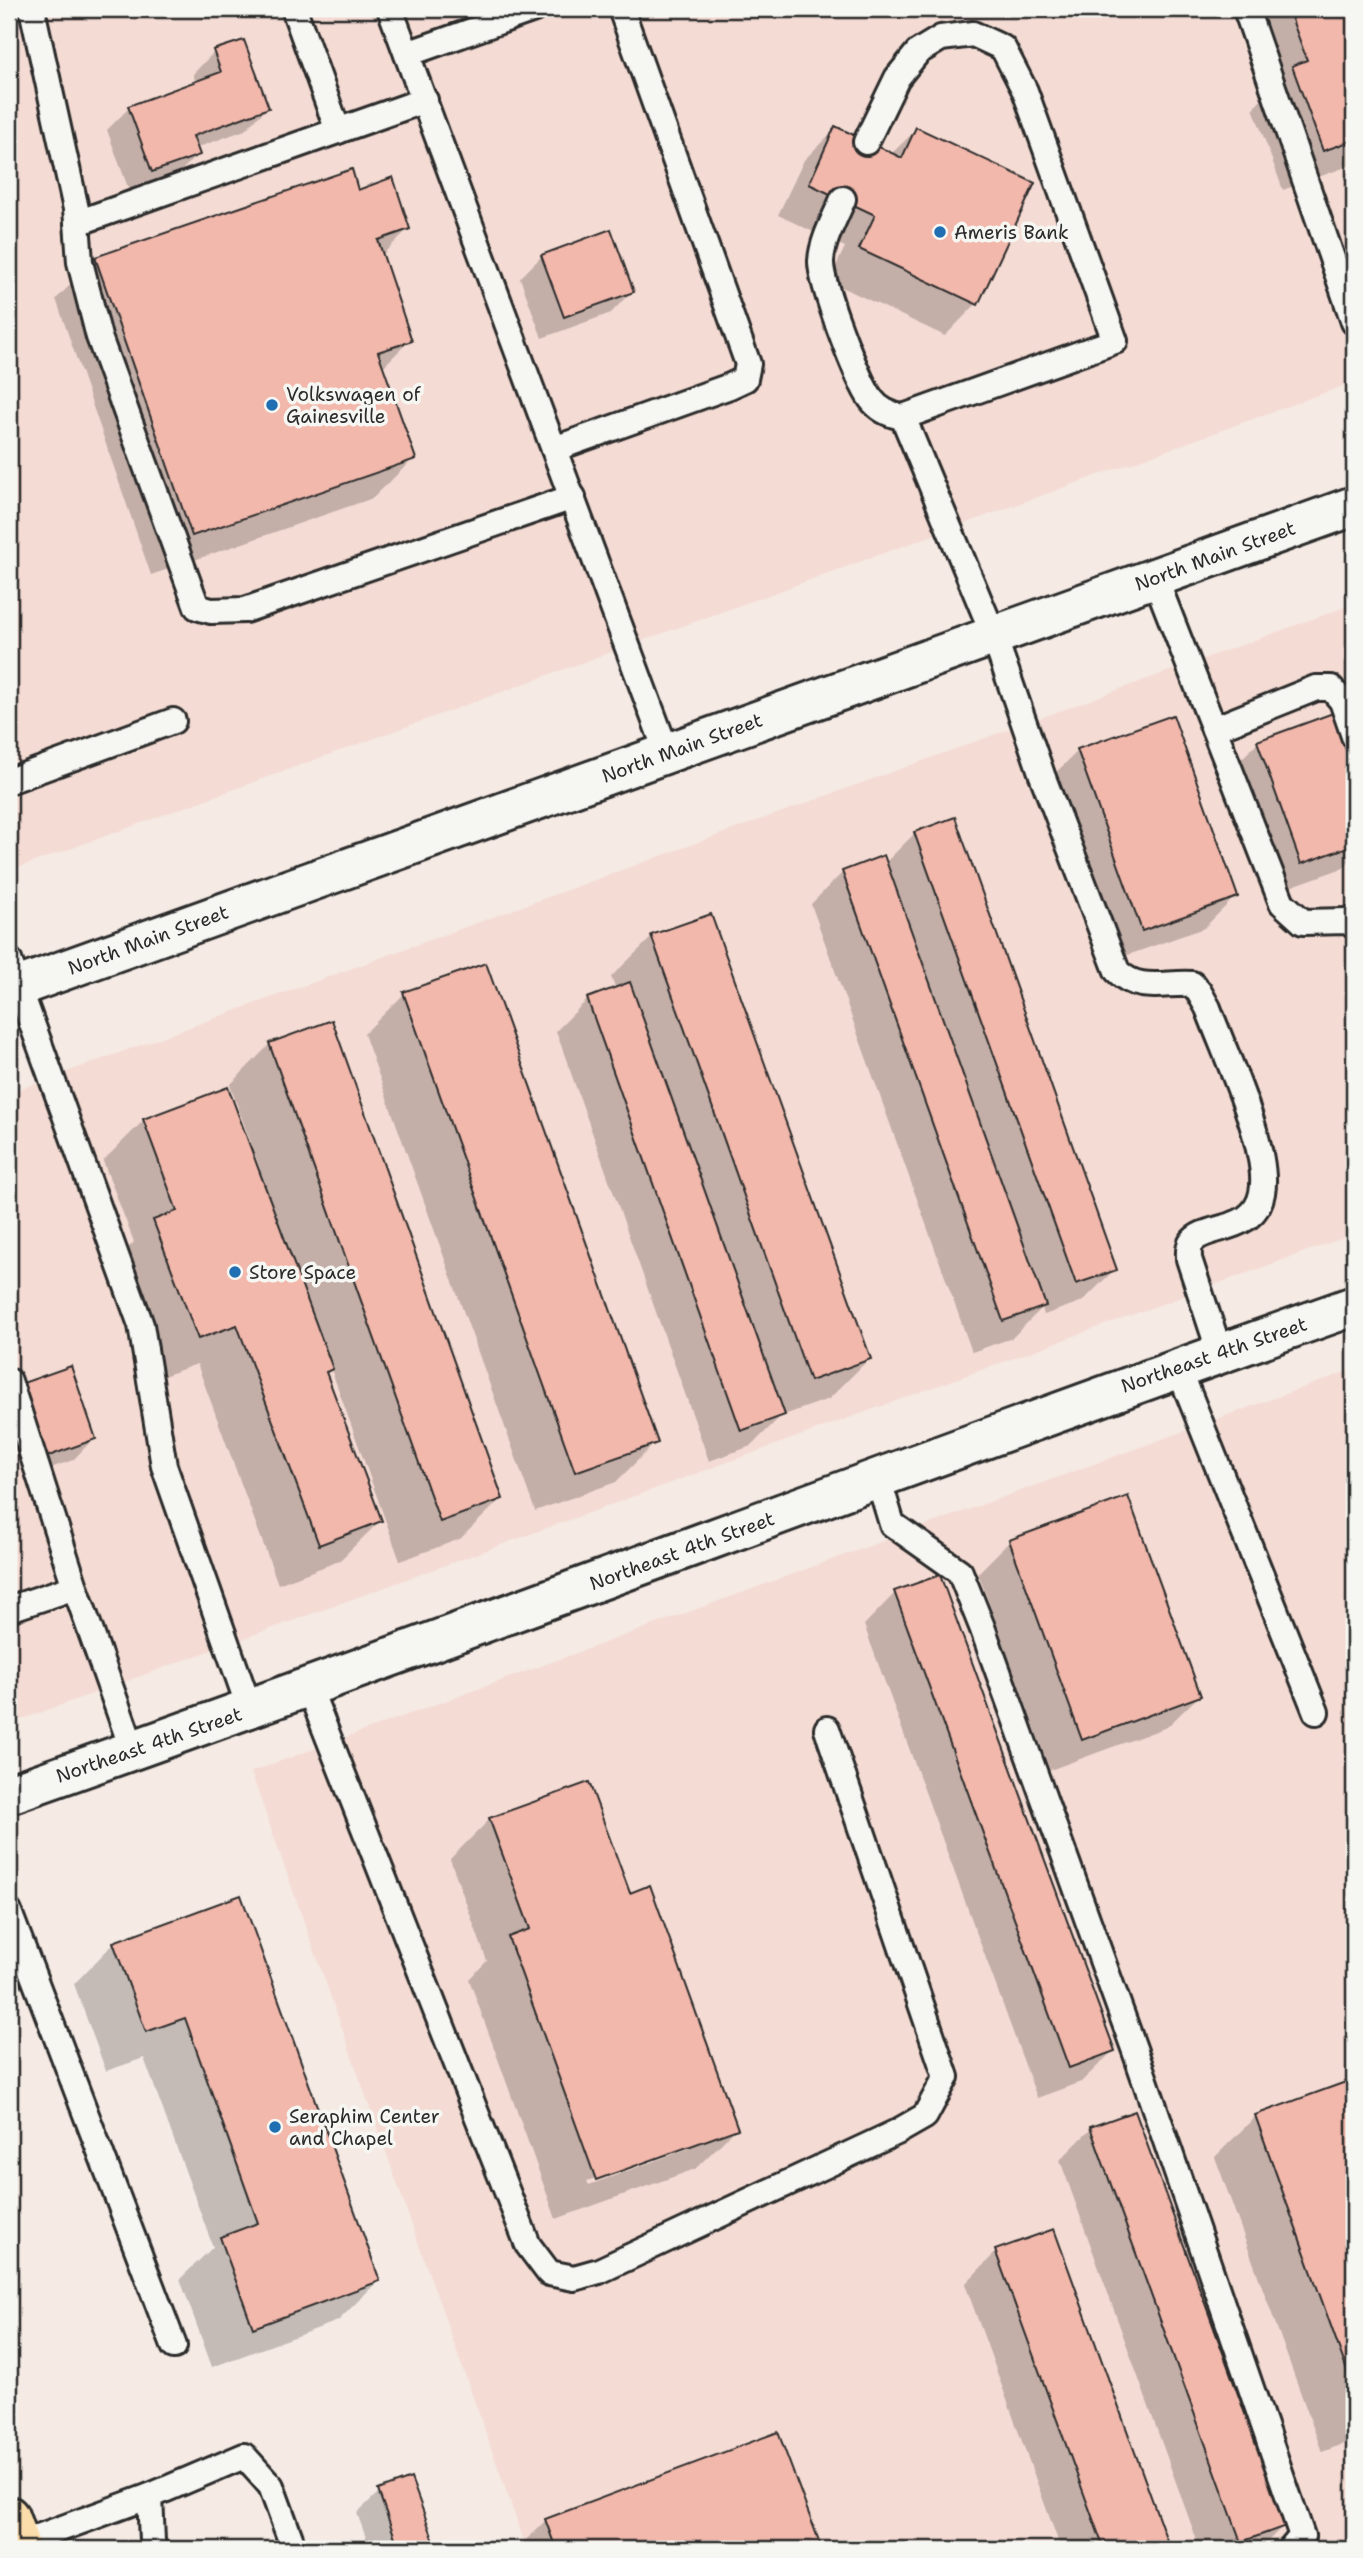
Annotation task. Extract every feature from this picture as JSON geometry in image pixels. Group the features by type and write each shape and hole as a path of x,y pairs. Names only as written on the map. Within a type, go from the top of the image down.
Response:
{"street":[{"name":"North Main Street","path":"12,979 667,753 1354,506"},
{"name":"Northeast 4th Street","path":"9,1794 250,1710 1178,1367 1354,1306"}],"lane":[{"path":"32,9 74,196 80,261 99,337 197,607 211,611 245,610 573,497"},
{"path":"294,9 338,131"},
{"path":"390,9 667,753"},
{"path":"407,54 534,9"},
{"path":"554,449 730,386 745,379 748,364 621,9"},
{"path":"1246,9 1354,322"},
{"path":"843,200 821,261 826,288 861,382 881,409 903,417 1115,341 1025,91 1003,48 973,34 941,38 918,52 897,78 866,142"},
{"path":"77,223 425,100"},
{"path":"903,417 994,636 1042,775 1117,971 1130,982 1143,985 1192,984 1199,992 1208,1008 1253,1127 1263,1162 1262,1195 1255,1209 1232,1226 1200,1236 1191,1242 1189,1249 1189,1259 1197,1286 1220,1353"},
{"path":"1155,578 1283,903 1303,922 1348,921 1354,926"},
{"path":"1214,729 1316,688 1331,688 1342,701 1354,736"},
{"path":"9,781 173,722"},
{"path":"12,979 141,1325 164,1466 250,1710"},
{"path":"1178,1367 1316,1712"},
{"path":"9,1381 75,1587 133,1751"},
{"path":"878,1478 892,1524 960,1572 982,1627 1132,2042 1302,2536 1291,2549"},
{"path":"9,1609 75,1587"},
{"path":"309,1688 528,2245 549,2273 573,2278 599,2271 897,2132 925,2116 946,2077 827,1728"},
{"path":"9,1912 174,2346"},
{"path":"16,2537 150,2496 244,2456 271,2487 294,2549"},
{"path":"150,2496 152,2541 155,2549"}],"shaded area":[{"path":"9,9 1354,9 1354,382 9,871"},
{"path":"1354,604 1354,1234 9,1724 9,1093"},
{"path":"1354,1369 1354,2549 527,2549 251,1772"}],"building":[{"path":"1288,9 1354,9 1354,140 1323,151 1292,66 1307,60"},
{"path":"244,40 269,108 193,136 200,155 152,172 128,106 221,72 213,50"},
{"name":"Ameris Bank","path":"835,126 902,158 916,127 1035,183 978,305 859,249 875,215 809,184"},
{"name":"Volkswagen of Gainesville","path":"352,169 358,190 393,177 410,229 378,240 412,341 378,352 416,459 192,536 95,257"},
{"path":"611,229 634,292 564,317 541,255"},
{"path":"1333,713 1354,773 1354,845 1301,864 1257,741"},
{"path":"1173,715 1238,897 1142,931 1077,749"},
{"path":"955,817 1117,1270 1076,1284 914,832"},
{"path":"884,855 1046,1306 1003,1321 842,871"},
{"path":"711,914 871,1359 810,1381 651,935"},
{"path":"486,963 658,1443 575,1472 403,992"},
{"path":"630,982 785,1415 741,1431 587,998"},
{"path":"332,1020 503,1499 440,1522 269,1043"},
{"name":"Store Space","path":"228,1087 333,1369 326,1372 382,1521 319,1545 237,1325 198,1339 153,1220 177,1211 143,1119"},
{"path":"71,1366 96,1439 46,1457 20,1384"},
{"path":"1128,1496 1201,1696 1082,1740 1009,1540"},
{"path":"940,1575 1115,2051 1069,2068 894,1591"},
{"path":"589,1782 630,1893 650,1885 738,2129 596,2180 508,1937 530,1929 489,1818"},
{"name":"Seraphim Center and Chapel","path":"241,1895 380,2281 253,2328 220,2237 258,2223 185,2018 146,2032 113,1942"},
{"path":"1354,2079 1354,2390 1255,2115"},
{"path":"1135,2111 1286,2526 1241,2542 1090,2127"},
{"path":"1054,2229 1170,2549 1104,2549 995,2250"},
{"path":"778,2432 822,2549 556,2549 545,2519"},
{"path":"411,2478 437,2549 399,2549 378,2490"}],"place":[{"name":"Ameris Bank","path":"940,232"},
{"name":"Volkswagen of Gainesville","path":"272,405"},
{"name":"Store Space","path":"235,1272"},
{"name":"Seraphim Center and Chapel","path":"275,2127"}]}
